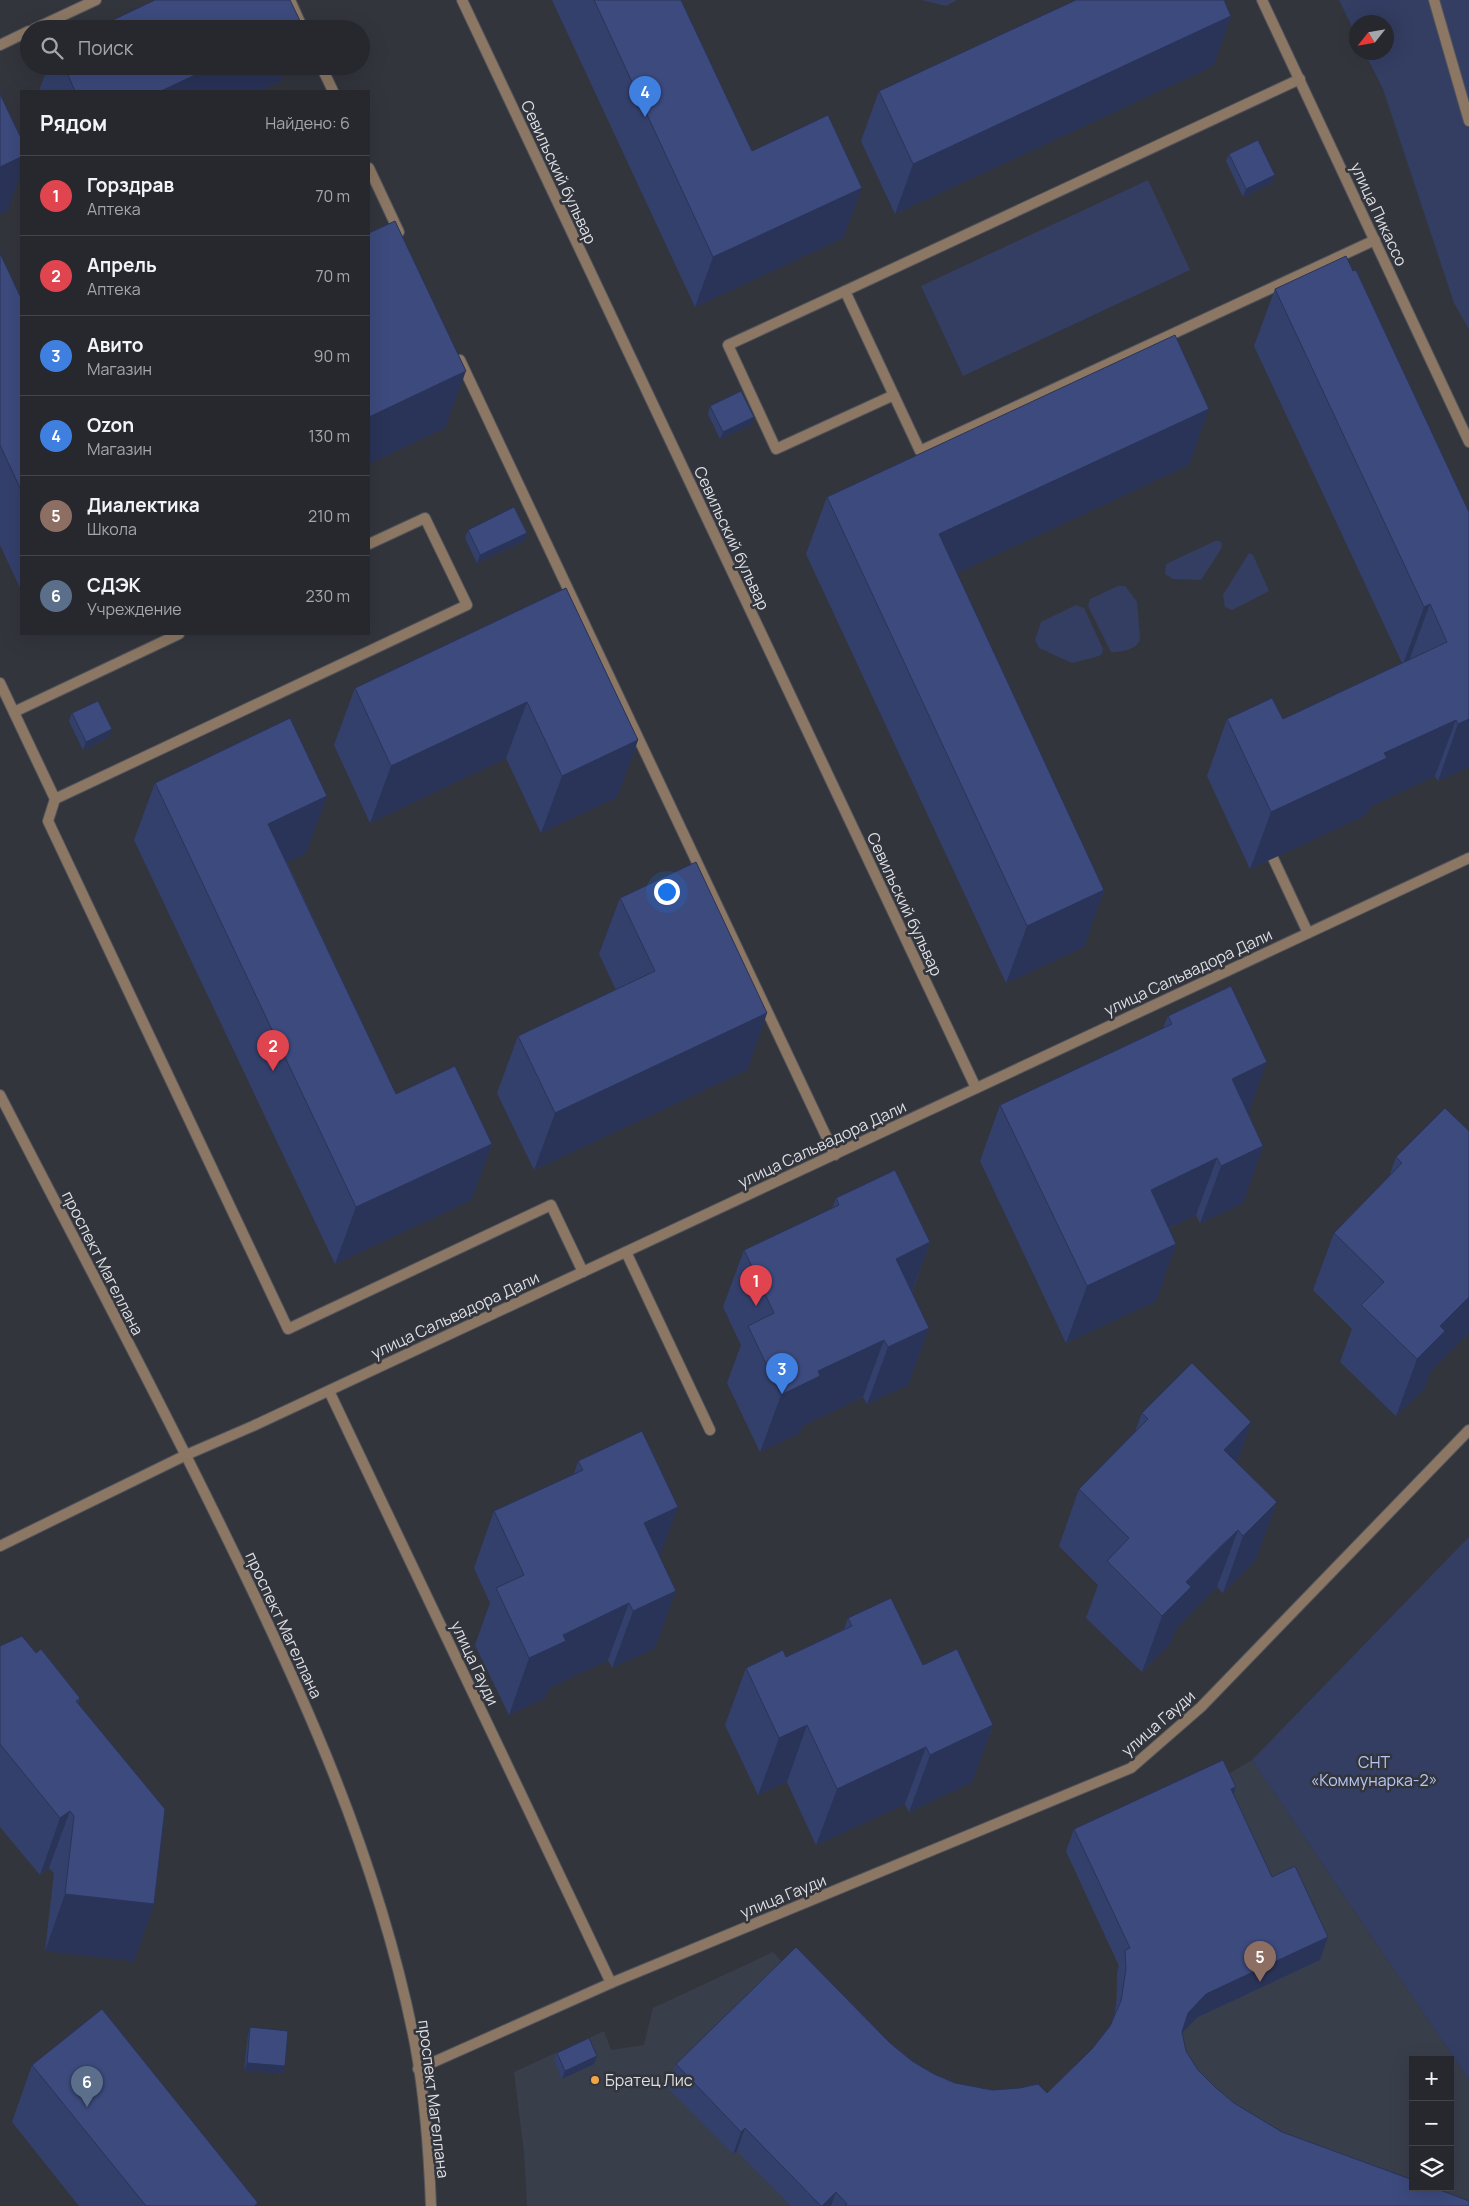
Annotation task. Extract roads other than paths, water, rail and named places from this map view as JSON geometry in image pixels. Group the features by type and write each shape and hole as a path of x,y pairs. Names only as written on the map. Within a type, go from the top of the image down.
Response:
{"street":[{"path":"53,20 96,0"},
{"path":"290,0 299,20"},
{"name":"Севильский бульвар","path":"462,0 976,1088"},
{"name":"улица Пикассо","path":"1262,0 1469,442"},
{"path":"1434,0 1469,121"},
{"path":"0,44 20,35"},
{"path":"325,75 333,90"},
{"path":"894,395 776,450 728,345 1300,79"},
{"path":"370,170 403,240"},
{"path":"845,291 920,451 1375,240"},
{"path":"454,348 835,1155"},
{"path":"55,799 467,605 425,518 370,544"},
{"path":"14,712 177,635"},
{"path":"0,683 55,799 48,821 288,1329 551,1205 583,1272"},
{"path":"1273,858 1308,933"},
{"name":"улица Сальвадора Дали","path":"0,1546 186,1455 329,1391 1469,858"},
{"name":"проспект Магеллана","path":"0,1095 186,1455 277,1640 338,1780 368,1863 395,1953 416,2046 428,2149 431,2206"},
{"path":"626,1252 710,1430"},
{"name":"улица Гауди","path":"329,1391 611,1983 1132,1768 1202,1707 1469,1430"},
{"path":"418,2069 611,1983"}],"place":[{"name":"Ozon","path":"645,117"},
{"name":"Апрель","path":"273,1071"},
{"name":"Горздрав","path":"756,1306"},
{"name":"Авито","path":"782,1394"},
{"name":"Диалектика","path":"1260,1982"},
{"name":"Братец Лис","path":"595,2080"},
{"name":"СДЭК","path":"87,2107"}],"park label":[{"name":"СНТ «Коммунарка-2»","path":"1374,1771"}]}
